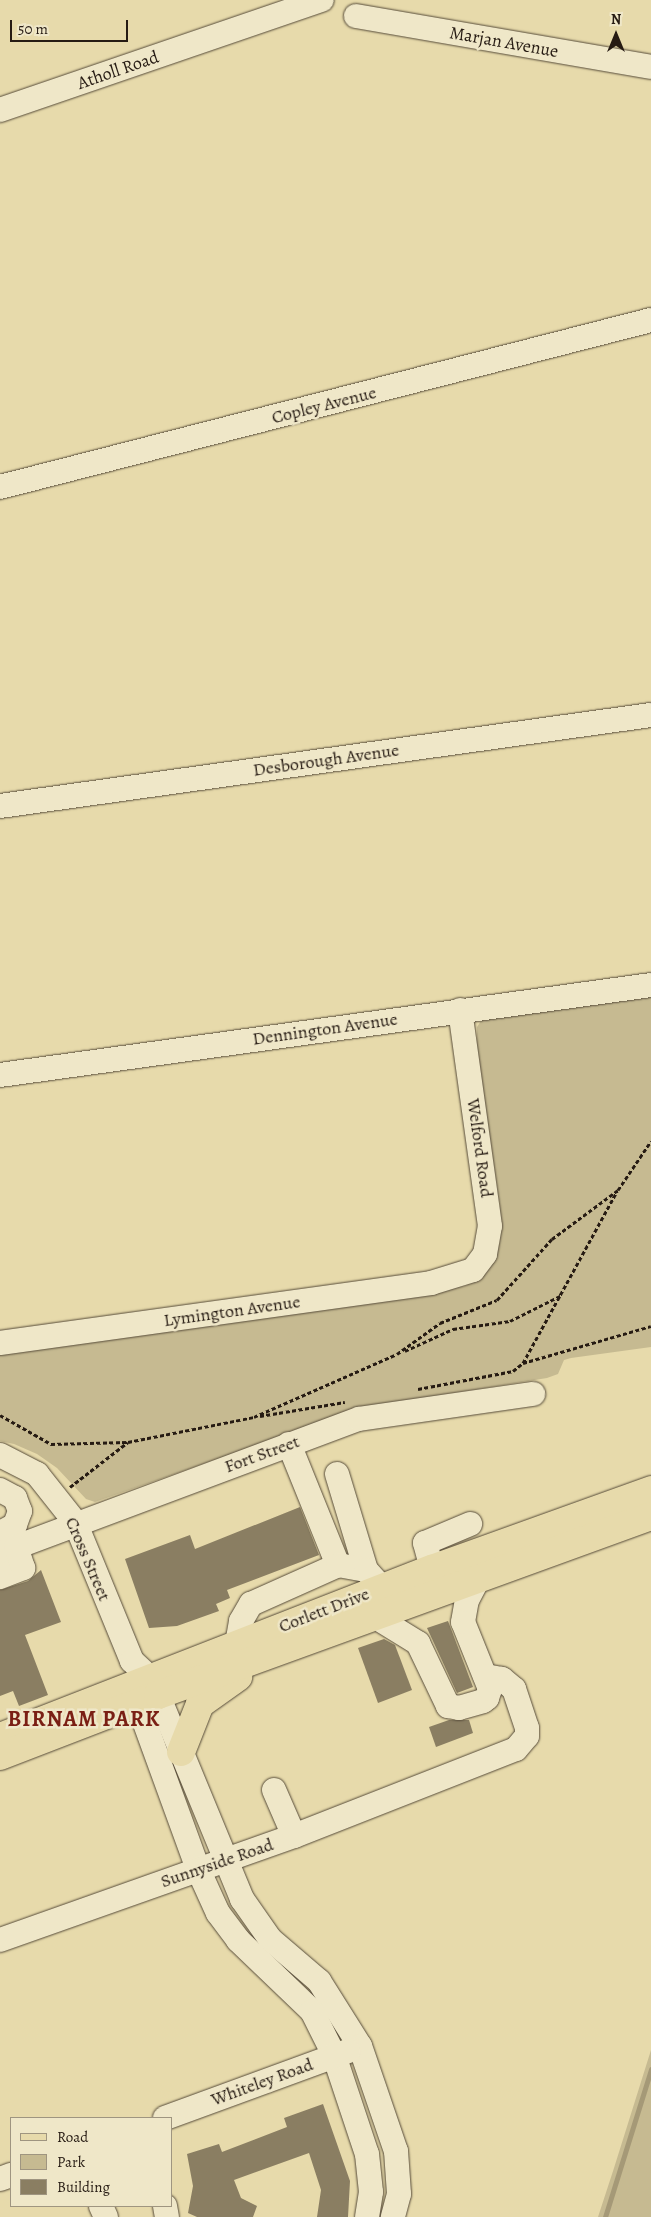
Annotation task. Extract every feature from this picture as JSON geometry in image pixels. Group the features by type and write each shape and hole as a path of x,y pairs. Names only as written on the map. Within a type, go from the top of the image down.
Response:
{"main road":[{"name":"Corlett Drive","path":"0,1756 142,1685 237,1644 374,1579 432,1569 651,1490"},
{"name":"Corlett Drive","path":"0,1737 142,1685 268,1657 480,1576 651,1516"},
{"path":"181,1752 200,1704 268,1657"}],"street":[{"name":"Atholl Road","path":"0,110 322,0"},
{"name":"Marjan Avenue","path":"356,16 651,67"},
{"name":"Copley Avenue","path":"0,487 650,320"},
{"name":"Desborough Avenue","path":"0,806 651,715"},
{"name":"Dennington Avenue","path":"0,1075 651,984"},
{"name":"Welford Road","path":"460,1010 490,1226 485,1254 473,1270 464,1275"},
{"name":"Lymington Avenue","path":"0,1343 378,1291 464,1275"},
{"name":"Fort Street","path":"5,1544 76,1522 375,1414 533,1394"},
{"path":"289,1444 338,1566"},
{"name":"Cross Street","path":"0,1455 30,1468 58,1498 76,1522 142,1685 198,1868 228,1928 312,2011 334,2055 367,2154 371,2192 367,2217"},
{"path":"337,1474 374,1579"},
{"path":"0,1490 15,1498 20,1511 5,1544 23,1568 0,1577"},
{"path":"432,1569 425,1543 470,1524"},
{"path":"237,1644 241,1621 251,1604 338,1566 374,1579"},
{"path":"374,1616 418,1643 448,1706 459,1708 487,1698 490,1689 463,1622 467,1600 480,1576"},
{"name":"Sunnyside Road","path":"0,1940 198,1868 227,1860 294,1836 496,1760 516,1749 527,1736 526,1719 514,1688 502,1679 485,1676"},
{"name":"Cross Street","path":"142,1685 181,1752 242,1899 254,1918 278,1947 319,1981 360,2046 396,2151 399,2194 393,2217"},
{"path":"274,1790 294,1836"},
{"name":"Whiteley Road","path":"168,2117 360,2046"}],"path":[{"path":"408,1391 513,1371 523,1363 618,1190 651,1142"},
{"path":"397,1354 440,1323 497,1300 552,1239 618,1190"},
{"path":"254,1417 453,1329 510,1321 562,1295"},
{"path":"523,1363 651,1326"},
{"path":"0,1415 51,1444 128,1442 254,1417 350,1402"},
{"path":"58,1498 128,1442"}],"green space":[{"path":"651,994 651,1347 571,1358 564,1360 558,1374 547,1378 441,1395 285,1435 95,1502 86,1499 57,1468 37,1454 14,1444 0,1441 0,1355 465,1286 487,1272 500,1242 500,1206 477,1051 477,1027 483,1018"},
{"path":"651,2050 651,2217 598,2217 614,2168"}],"building":[{"path":"300,1507 319,1555 227,1590 230,1598 216,1604 219,1611 177,1626 149,1628 125,1559 190,1535 195,1549"},
{"path":"41,1570 61,1622 25,1635 48,1695 19,1706 13,1691 0,1696 0,1590 28,1581"},
{"path":"448,1621 473,1687 457,1693 427,1628"},
{"path":"384,1639 395,1645 412,1690 378,1703 358,1648"},
{"path":"449,1720 469,1720 473,1733 436,1747 429,1727"},
{"path":"323,2104 350,2181 348,2217 317,2217 321,2190 309,2153 234,2180 241,2198 257,2206 253,2217 197,2217 188,2213 193,2186 187,2154 219,2144 222,2152 287,2127 284,2118"}],"waterway":[{"path":"605,2217 651,2069"}],"district":[{"name":"BIRNAM PARK","path":"84,1720"}]}
